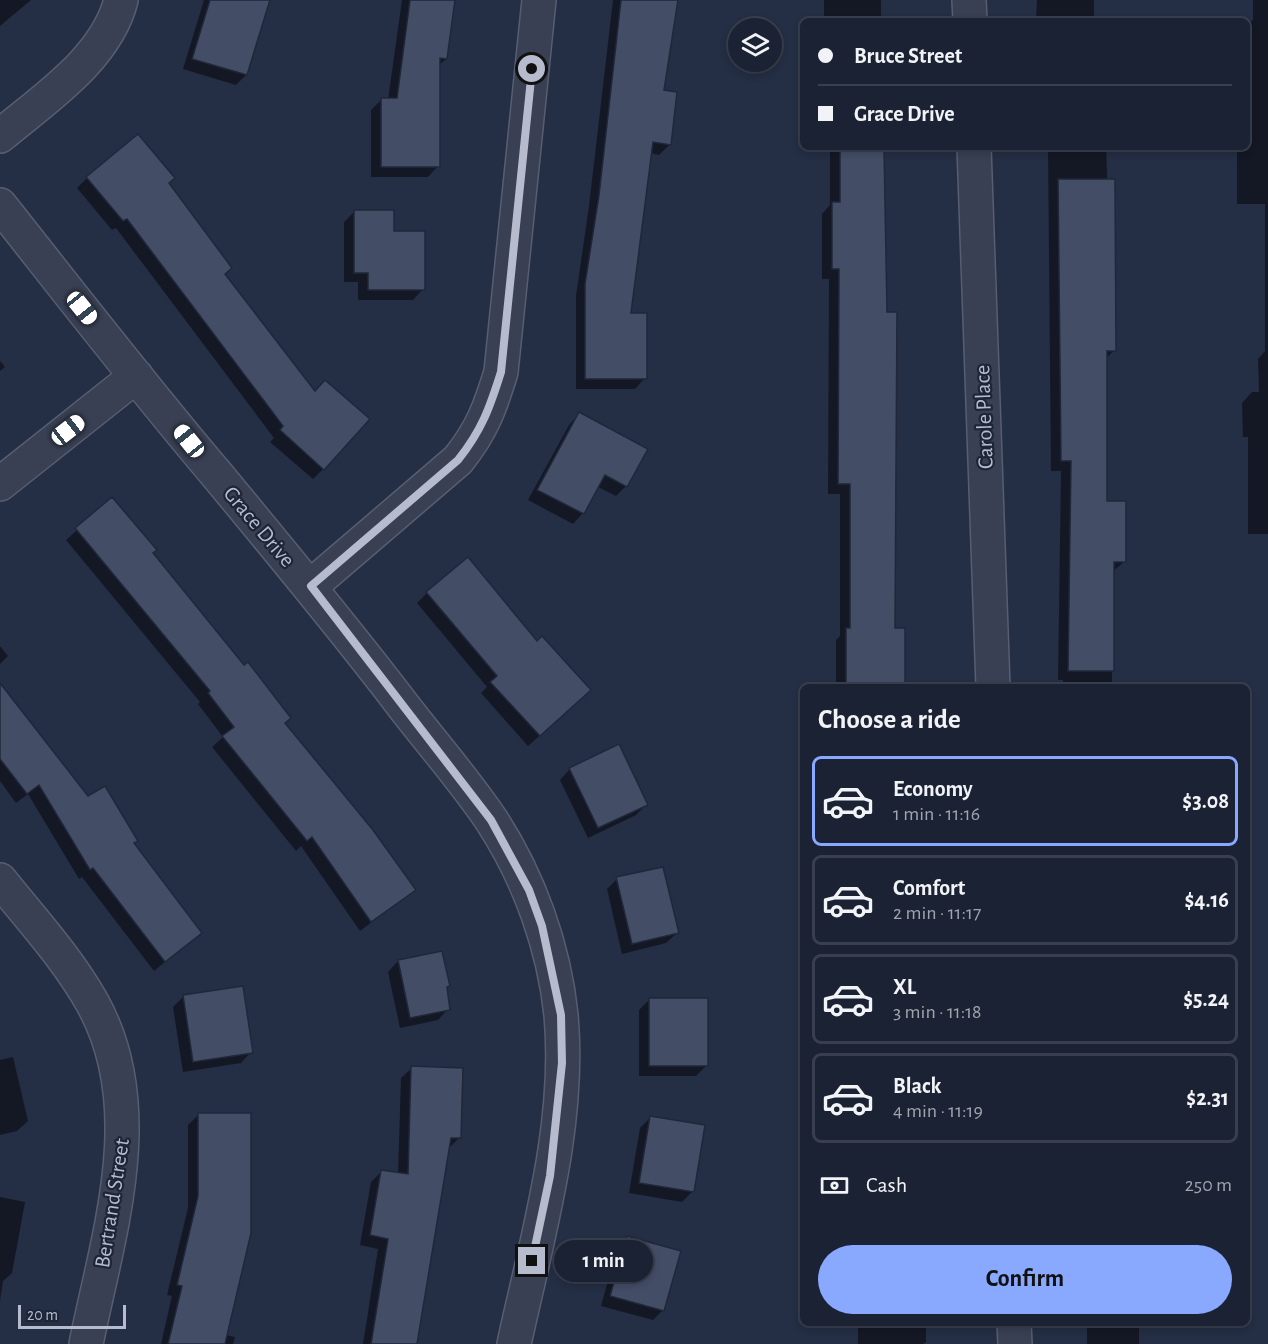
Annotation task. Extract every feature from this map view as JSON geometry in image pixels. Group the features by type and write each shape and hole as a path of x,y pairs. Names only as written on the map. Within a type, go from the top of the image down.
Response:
{"street":[{"path":"0,136 62,83 100,44 118,11 121,0"},
{"path":"311,586 458,460 478,435 490,409 501,372 539,0"},
{"path":"969,0 970,18"},
{"name":"Carole Place","path":"974,150 993,684"},
{"name":"Grace Drive","path":"0,206 136,376 311,586 491,820 529,890 542,926 561,1015 562,1063 550,1176 514,1344"},
{"path":"0,484 136,376"},
{"name":"Bertrand Street","path":"0,880 82,987 104,1029 111,1052 121,1108 120,1173 86,1344"},
{"path":"1014,1326 1015,1344"}],"building":[{"path":"210,0 270,0 247,75 192,59"},
{"path":"410,0 455,0 447,59 440,58 440,167 381,167 381,98 397,98"},
{"path":"621,0 678,0 664,90 677,92 671,145 653,142 631,313 647,313 647,379 585,379 585,284 599,195"},
{"path":"138,134 175,178 169,183 232,268 225,274 315,391 325,380 370,419 324,470 280,430 283,426 127,219 123,221 86,177"},
{"path":"840,150 884,150 887,312 897,312 895,628 905,628 905,684 846,684 846,628 850,628 850,484 838,484 839,269 832,269 832,202 840,202"},
{"path":"1058,179 1115,179 1116,351 1107,351 1107,501 1126,501 1126,562 1114,562 1114,671 1068,671 1071,461 1061,461"},
{"path":"354,210 394,210 394,231 425,231 425,290 368,290 368,273 354,273"},
{"path":"579,412 648,449 627,487 605,475 584,514 537,490"},
{"path":"112,497 157,550 153,553 244,665 248,662 291,718 285,723 373,830 416,890 371,922 312,837 307,841 222,736 234,727 208,693 210,691 75,528"},
{"path":"468,557 537,641 542,636 591,690 540,736 490,682 497,676 426,592"},
{"path":"0,683 88,796 105,786 138,841 134,843 202,933 165,962 93,868 90,870 39,785 27,794 0,759"},
{"path":"619,744 648,805 598,828 569,768"},
{"path":"663,867 679,933 632,944 616,877"},
{"path":"442,951 450,986 447,987 450,1010 410,1018 398,960"},
{"path":"243,986 253,1053 193,1062 183,995"},
{"path":"649,998 708,998 708,1066 649,1066"},
{"path":"411,1066 463,1068 461,1138 451,1138 417,1344 371,1344 388,1239 370,1235 381,1170 408,1174"},
{"path":"198,1113 251,1113 251,1233 225,1344 168,1344 182,1286 177,1285 198,1196"},
{"path":"650,1116 705,1125 694,1192 639,1183"},
{"path":"627,1236 681,1251 664,1311 610,1296"}],"route":[{"path":"532,69 501,372 490,409 478,435 458,460 311,586 491,820 529,890 542,926 561,1015 562,1063 550,1176 532,1261"}]}
